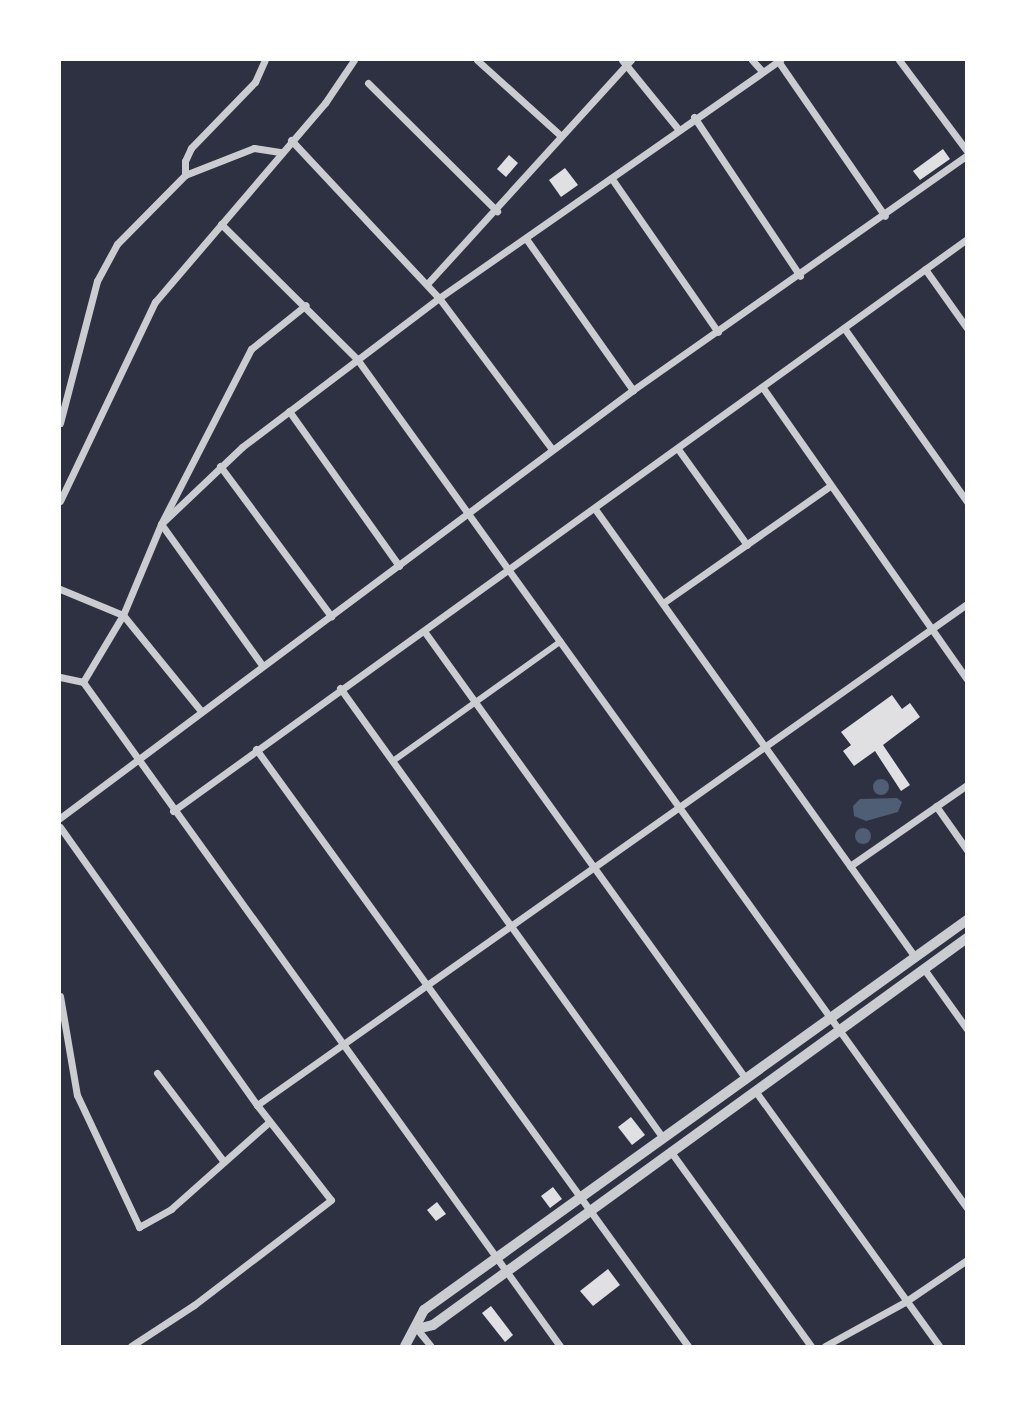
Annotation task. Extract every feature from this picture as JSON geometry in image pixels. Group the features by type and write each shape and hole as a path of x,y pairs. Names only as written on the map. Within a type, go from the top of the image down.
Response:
{"street":[{"path":"185,175 191,148 255,82 265,60"},
{"path":"60,501 155,302 280,152 325,103 355,60"},
{"path":"477,60 560,135"},
{"path":"752,60 761,70"},
{"path":"161,524 220,466 357,359 439,298 612,179 677,129 779,60 885,216"},
{"path":"60,818 136,758 470,515 552,449 885,216 967,153 899,60"},
{"path":"427,284 497,211 560,135 627,61 677,129"},
{"path":"368,83 497,211"},
{"path":"694,117 800,276"},
{"path":"291,140 439,298 552,449"},
{"path":"60,423 101,273 132,225 185,175 254,148 280,152"},
{"path":"612,179 718,332"},
{"path":"221,224 357,359 842,1029 967,1208"},
{"path":"173,811 340,688 510,570 967,239"},
{"path":"527,240 633,390"},
{"path":"925,269 967,328"},
{"path":"83,682 123,615 161,524 251,349 306,306"},
{"path":"844,328 967,502"},
{"path":"763,388 967,679"},
{"path":"289,411 399,566"},
{"path":"678,449 747,545"},
{"path":"220,466 331,616"},
{"path":"663,603 830,486"},
{"path":"595,509 915,957"},
{"path":"161,524 262,665"},
{"path":"60,589 123,615 201,711"},
{"path":"257,1105 967,604"},
{"path":"424,631 596,865 746,1079"},
{"path":"393,761 561,642"},
{"path":"60,677 83,682 340,1044 560,1346"},
{"path":"340,688 663,1138"},
{"path":"256,749 425,988 688,1346"},
{"path":"850,866 967,785"},
{"path":"936,806 967,850"},
{"path":"60,827 269,1122 331,1200 136,1346"},
{"path":"405,1346 417,1329 424,1310 967,920"},
{"path":"417,1329 433,1325 967,938"},
{"path":"924,969 967,1029"},
{"path":"60,996 77,1096 139,1227 171,1209 269,1122"},
{"path":"157,1073 224,1162"},
{"path":"756,1092 939,1346"},
{"path":"671,1152 811,1346"},
{"path":"825,1346 905,1302 967,1260"},
{"path":"417,1329 431,1346"}],"water":[{"path":"878,779 884,779 889,787 887,793 878,795 873,790 873,784"},
{"path":"897,798 902,802 898,812 866,821 854,816 853,806 860,799"},
{"path":"860,828 866,828 871,836 869,842 860,844 855,839 855,833"}],"building":[{"path":"943,149 950,159 920,180 913,171"},
{"path":"509,155 518,163 506,177 497,169"},
{"path":"565,168 578,185 561,197 549,180"},
{"path":"892,695 902,709 910,703 920,717 883,745 910,785 901,791 875,751 854,766 843,751 851,745 841,732"},
{"path":"631,1117 645,1135 632,1145 618,1127"},
{"path":"553,1187 562,1199 550,1208 541,1196"},
{"path":"437,1202 446,1214 436,1221 427,1210"},
{"path":"608,1269 620,1285 593,1306 580,1291"},
{"path":"491,1306 513,1335 505,1342 482,1313"}]}
